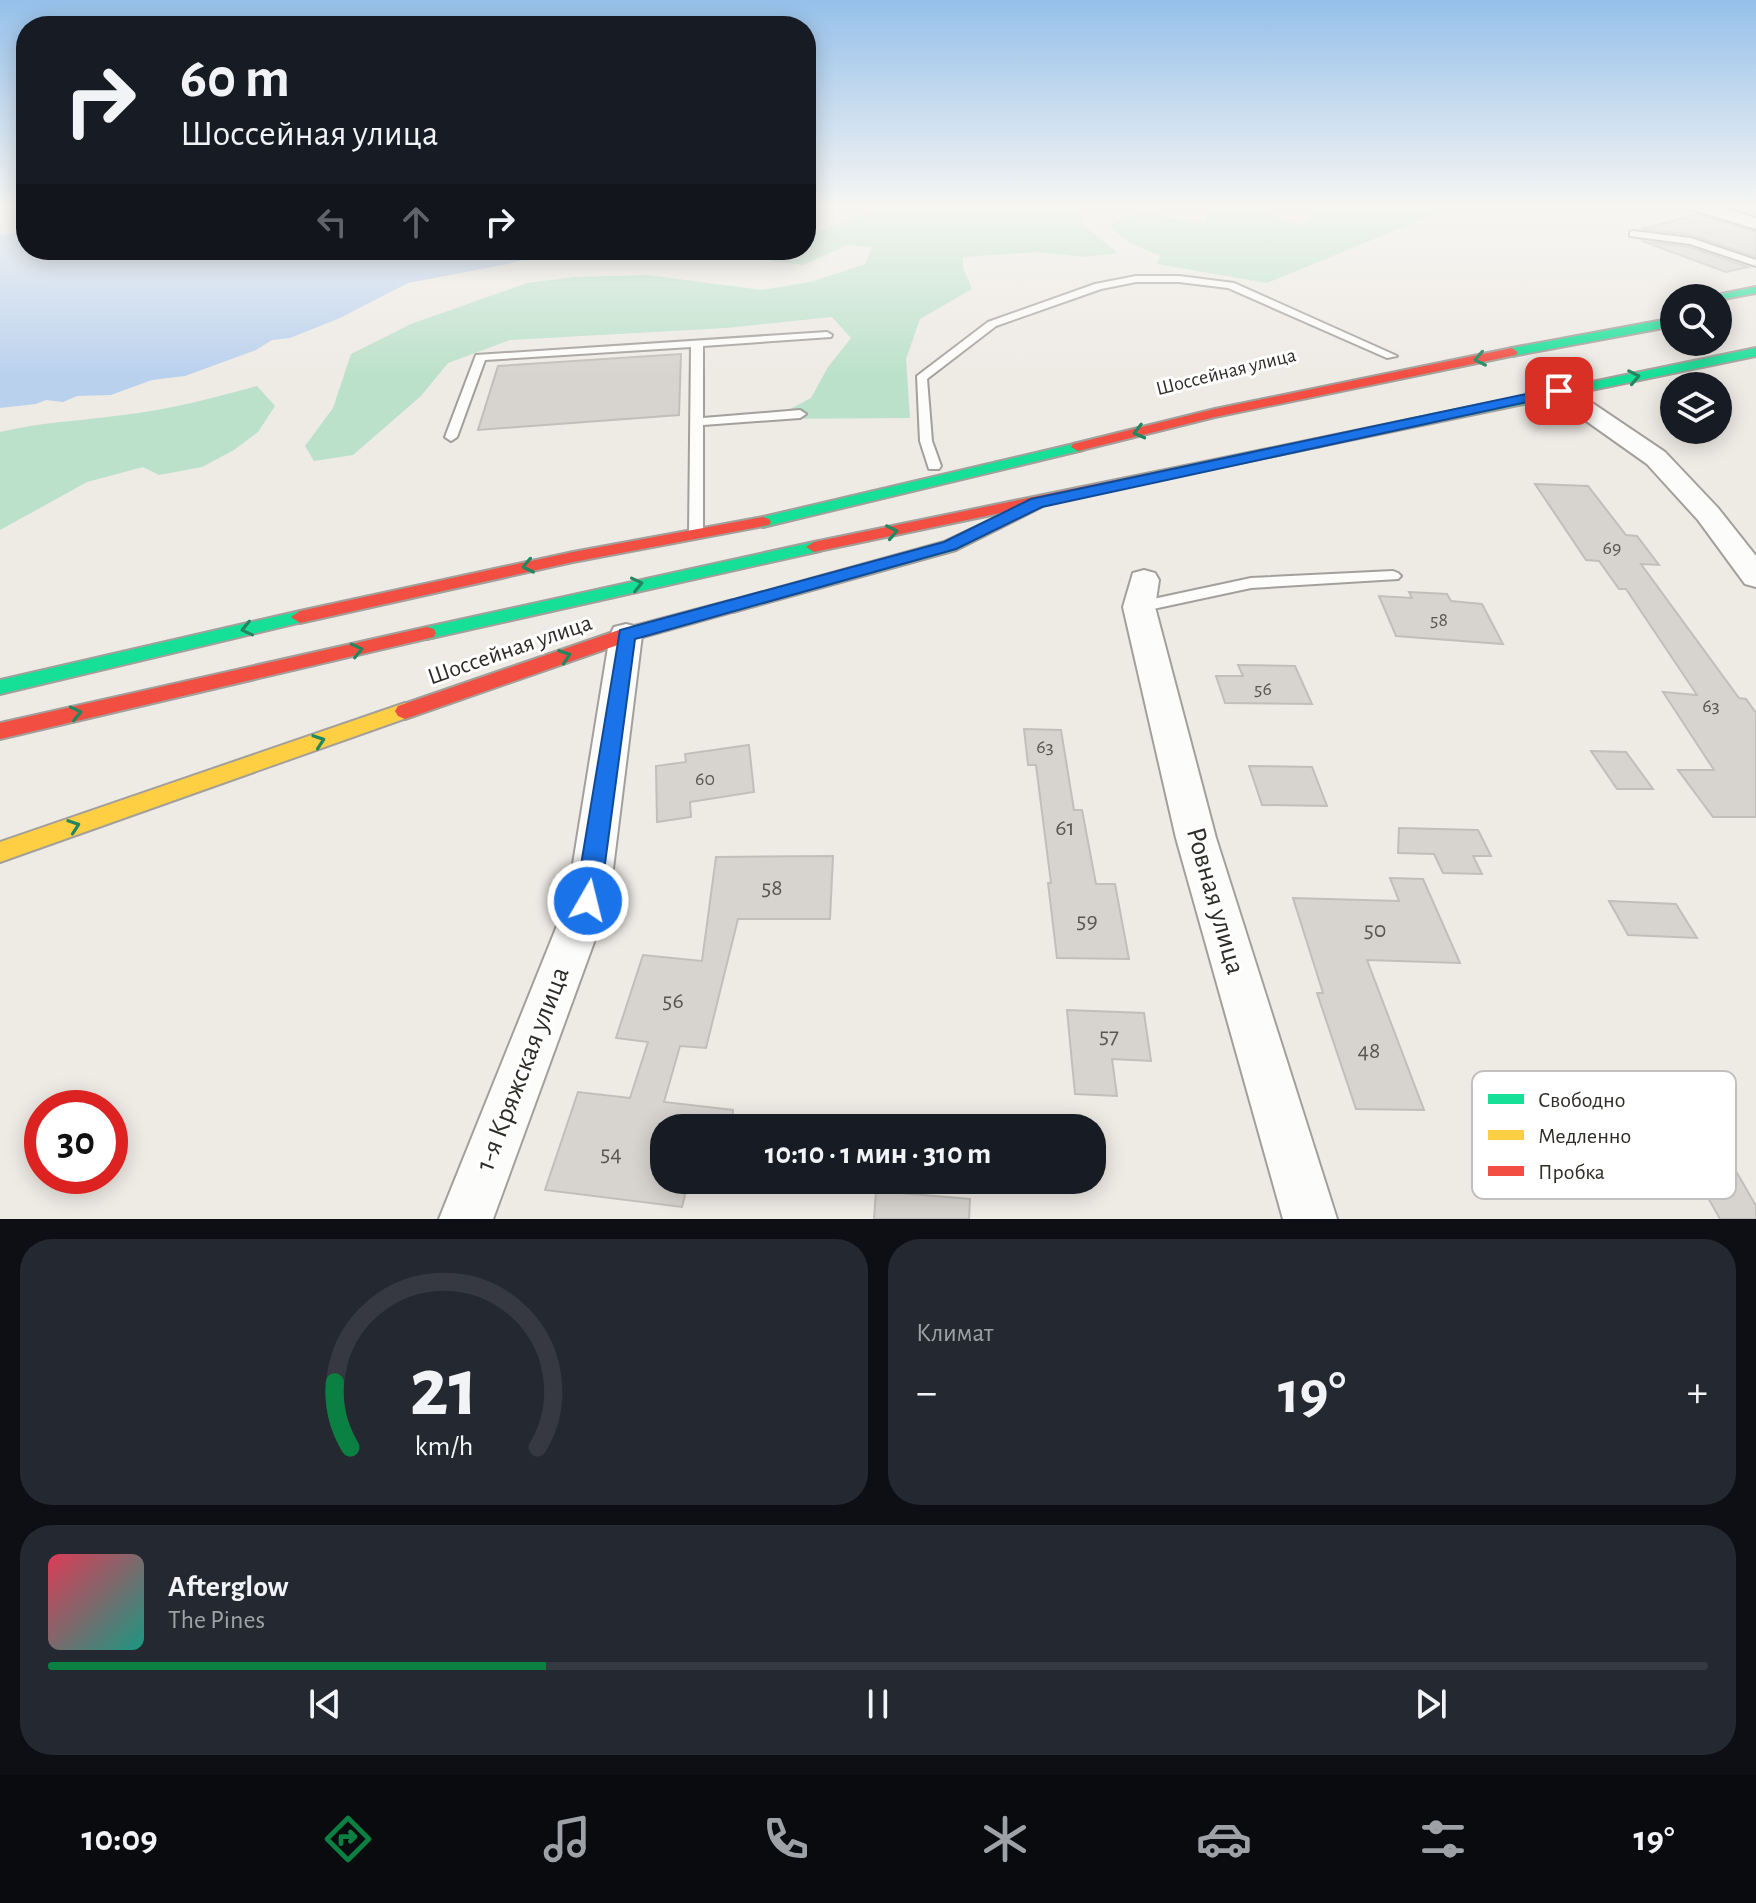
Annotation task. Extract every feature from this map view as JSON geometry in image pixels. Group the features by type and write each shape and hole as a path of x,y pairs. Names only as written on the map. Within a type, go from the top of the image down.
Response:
{"main road":[{"path":"1732,294 1755,291"},
{"path":"1466,342 1660,307"},
{"name":"Шоссейная улица","path":"0,687 357,603 573,557 797,516 1215,413 1660,324"},
{"name":"Шоссейная улица","path":"0,731 665,578 1756,352"},
{"path":"1362,362 1399,354"},
{"name":"Шоссейная улица","path":"797,516 868,485 934,466 1303,376"},
{"name":"Шоссейная улица","path":"0,852 626,635 950,546 1037,503"}],"street":[{"path":"1559,391 1656,458 1708,514 1756,577"},
{"name":"Ровная улица","path":"1142,593 1196,838 1310,1219"},
{"name":"1-я Кряжская улица","path":"466,1219 588,901 626,635"}],"lane":[{"path":"934,466 926,441 921,378 992,324 1099,286 1136,279 1179,279 1230,285 1399,354"},
{"path":"451,437 480,357 827,335"},
{"path":"696,534 697,343"},
{"path":"697,422 800,414"},
{"path":"1142,593 1251,583 1393,576"}],"green space":[{"path":"778,262 811,262 804,265"},
{"path":"963,262 972,289 920,319 906,359 910,418 771,419 811,398 828,367 851,338 832,317 726,328 510,340 448,363 421,396 353,455 314,461 305,446 333,408 351,354 411,324 527,283 575,277 648,275 762,290 811,282 865,264"},
{"path":"1158,262 1318,262 1267,283"},
{"path":"257,386 275,406 258,432 234,450 202,467 159,475 143,467 87,482 0,530 0,432 157,410"}],"water":[{"path":"0,262 516,262 408,283 340,318 290,338 272,340 256,350 185,376 152,380 111,395 77,396 63,402 46,400 0,408"}],"building":[{"path":"1699,262 1733,262 1748,267 1726,272"},
{"path":"681,354 679,415 478,430 498,366"},
{"path":"1535,484 1588,486 1626,535 1637,536 1659,565 1641,564 1739,698 1746,699 1756,713 1756,817 1713,817 1678,770 1714,770 1663,692 1697,695 1626,589 1619,589 1599,561 1586,560"},
{"path":"1409,592 1447,594 1451,601 1482,604 1503,644 1396,636 1379,596 1412,598"},
{"path":"1238,665 1295,666 1312,704 1225,703 1216,676 1243,676"},
{"path":"1024,729 1061,730 1074,810 1082,810 1096,884 1115,884 1129,959 1057,958 1036,765 1028,765"},
{"path":"749,745 754,792 690,802 691,817 657,822 656,766 686,762 685,754"},
{"path":"1591,751 1626,752 1653,789 1617,789"},
{"path":"1249,766 1312,767 1327,806 1262,805"},
{"path":"1399,828 1478,830 1491,856 1473,856 1482,874 1443,873 1434,854 1398,853"},
{"path":"833,856 830,919 738,919 706,1048 680,1046 664,1102 733,1110 733,1114 650,1114 650,1194 685,1194 682,1207 545,1190 578,1092 630,1098 648,1042 616,1038 643,955 702,961 716,857"},
{"path":"1390,878 1423,879 1460,963 1367,960 1424,1110 1356,1109 1317,993 1323,993 1293,898 1399,901"},
{"path":"1609,901 1676,904 1697,938 1628,935"},
{"path":"1067,1010 1144,1013 1151,1061 1112,1059 1117,1096 1075,1094"},
{"path":"1736,1171 1756,1206 1756,1219 1720,1219 1709,1199 1736,1199"},
{"path":"876,1194 970,1199 969,1219 874,1219"}],"traffic: fast":[{"path":"1732,294 1756,290"},
{"path":"1512,352 1660,325"},
{"path":"1316,443 1756,352"},
{"path":"763,522 1078,447"},
{"path":"733,606 950,546 1037,503"},
{"path":"427,633 814,547"},
{"path":"0,687 300,617"}],"traffic: slow":[{"path":"0,852 405,711"}],"traffic: jam":[{"path":"1078,447 1215,413 1512,352"},
{"path":"814,547 1316,443"},
{"path":"300,617 573,557 763,522"},
{"path":"405,711 626,635 733,606"},
{"path":"0,731 427,633"}],"route":[{"path":"588,901 626,635 950,546 1037,503 1559,391"}]}
